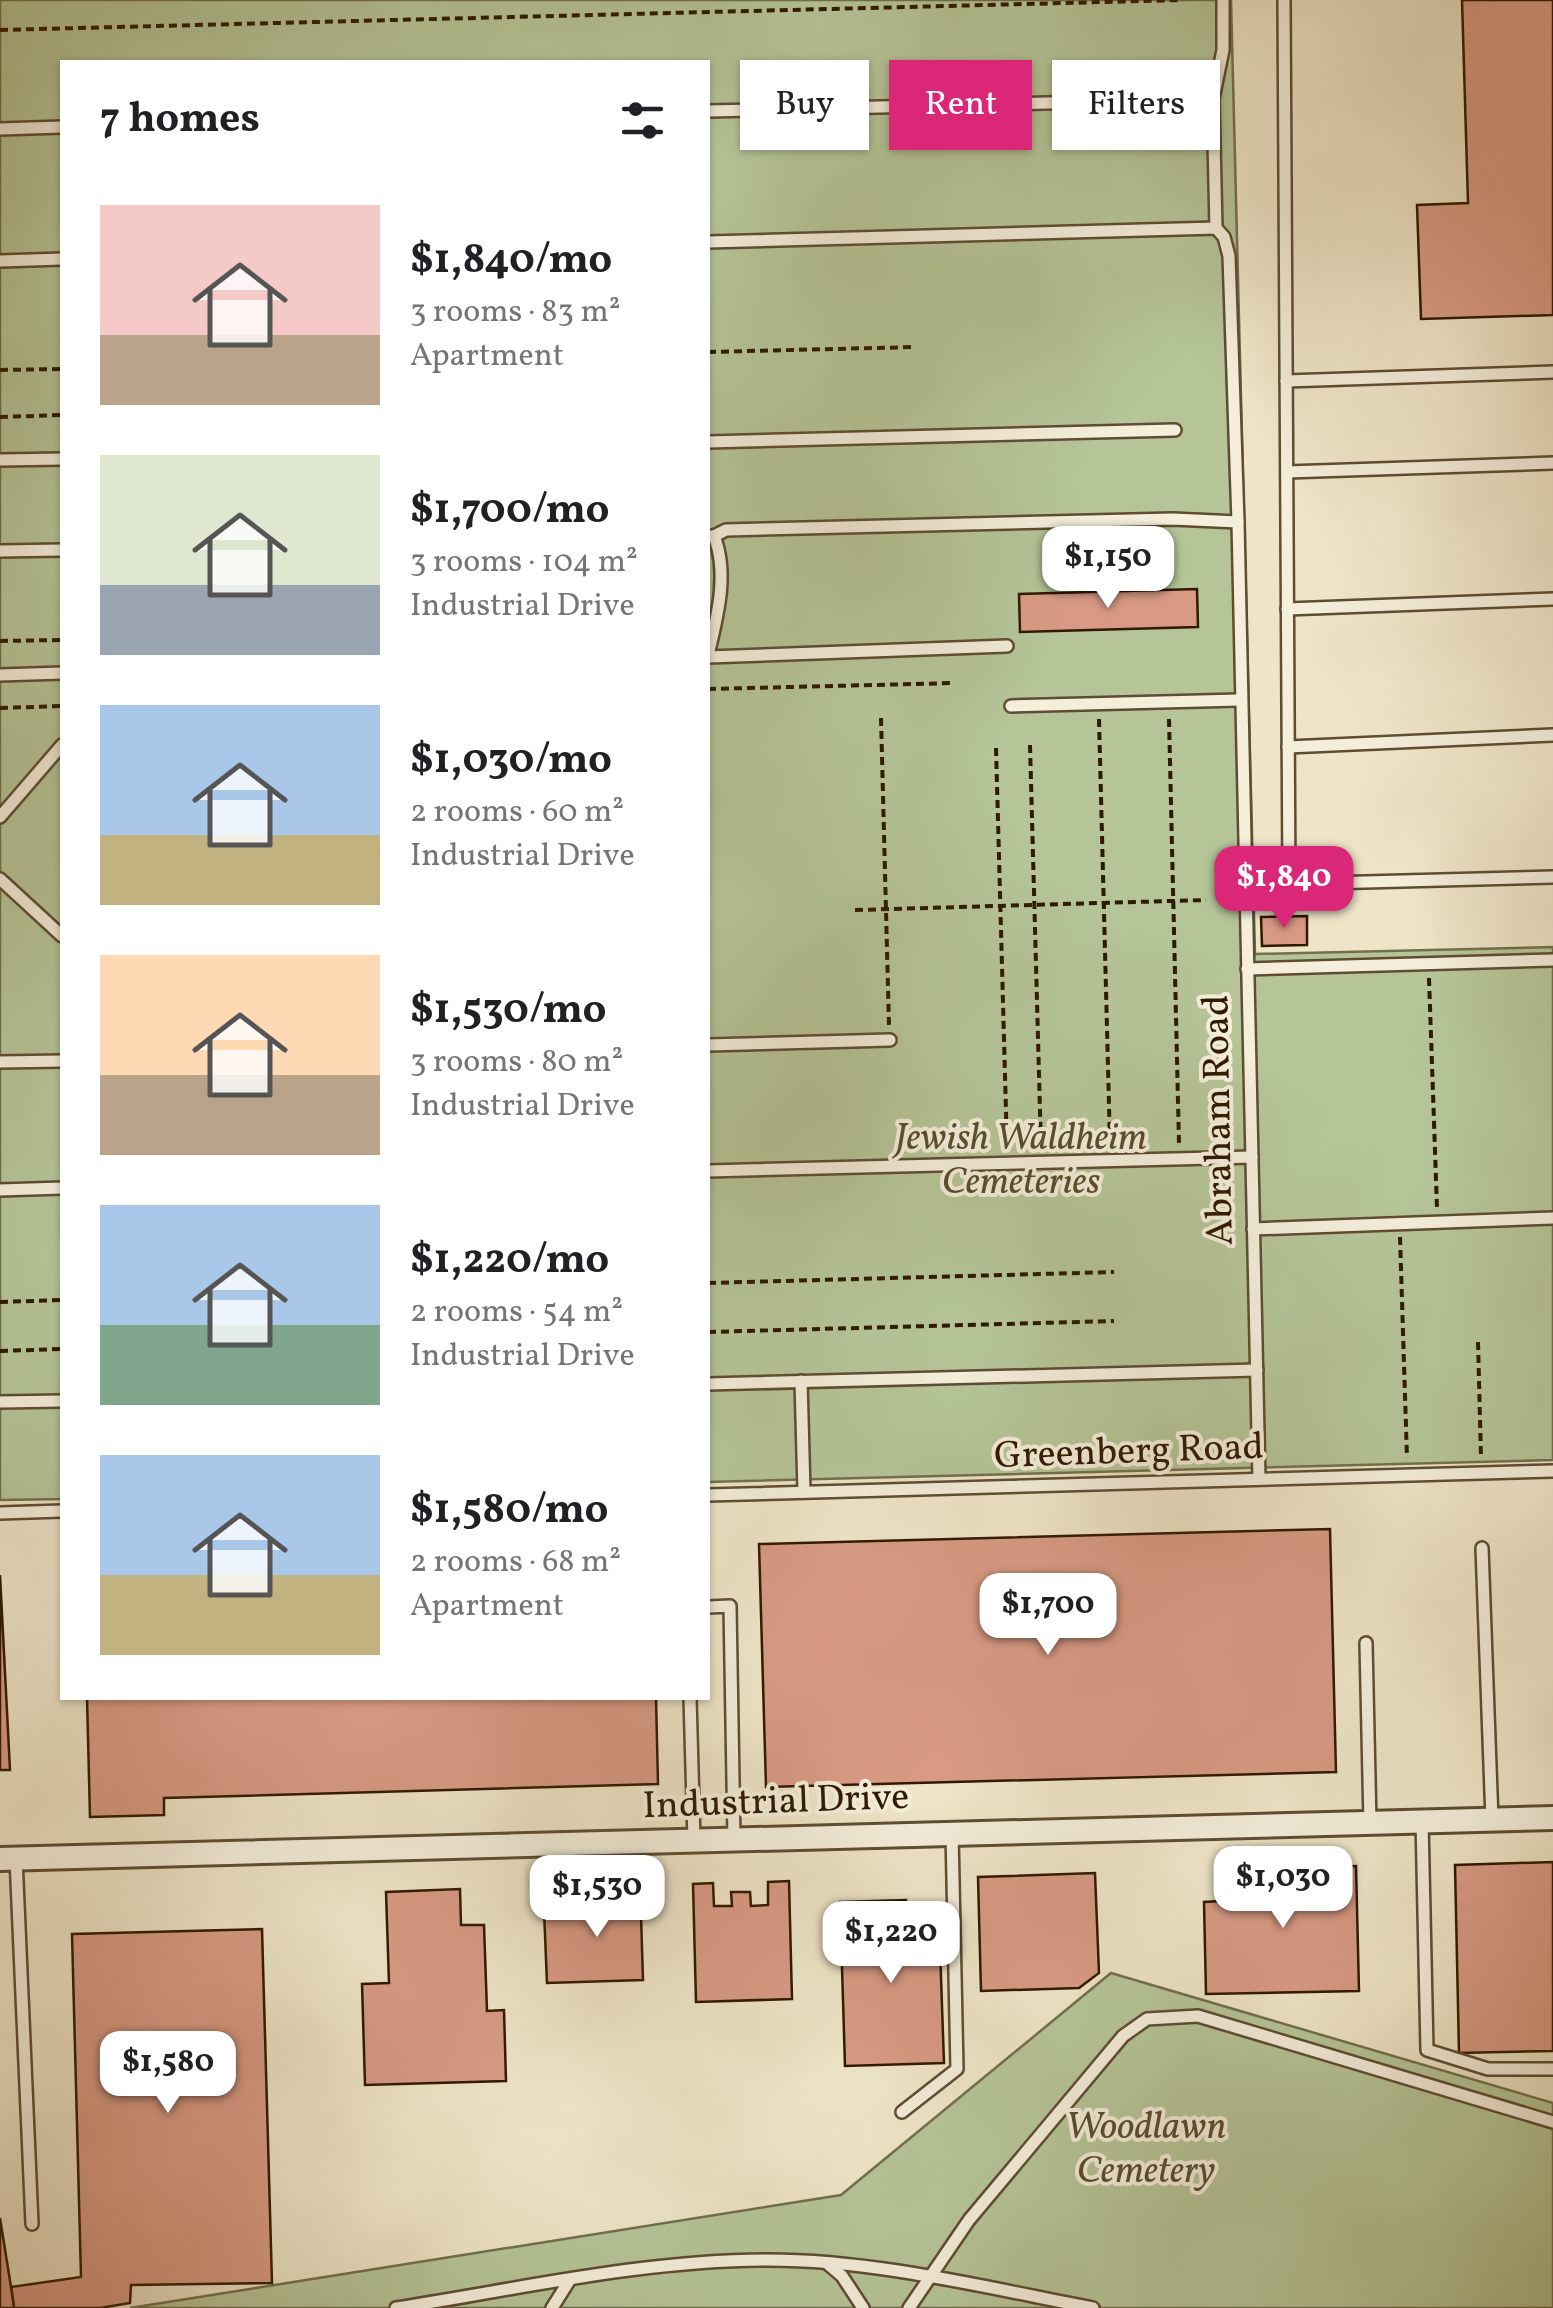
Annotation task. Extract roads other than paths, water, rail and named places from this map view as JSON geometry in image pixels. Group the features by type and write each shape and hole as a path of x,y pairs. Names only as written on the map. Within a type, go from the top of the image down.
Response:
{"street":[{"name":"Industrial Drive","path":"8,1858 1553,1818"}],"lane":[{"name":"Abraham Road","path":"1220,65 1223,0"},
{"path":"1284,0 1288,884 1553,877"},
{"path":"710,112 1052,103"},
{"path":"0,129 60,127"},
{"name":"Abraham Road","path":"1214,150 1216,228 1224,237 1229,256 1238,522 1259,1479"},
{"path":"710,242 1216,228"},
{"path":"0,261 60,259"},
{"path":"1286,381 1553,372"},
{"path":"710,442 1175,430"},
{"path":"0,460 60,459"},
{"path":"1287,472 1553,463"},
{"path":"710,645 721,585 710,536 726,530 1173,519 1238,522"},
{"path":"0,551 60,550"},
{"path":"1287,609 1553,598"},
{"path":"710,656 1007,646"},
{"path":"0,675 60,674"},
{"path":"1011,706 1239,700"},
{"path":"1288,747 1553,735"},
{"path":"0,817 60,747"},
{"path":"0,879 60,934"},
{"path":"1247,969 1553,960"},
{"path":"710,1045 890,1040"},
{"path":"0,1062 60,1061"},
{"path":"710,1171 1252,1157"},
{"path":"0,1190 60,1188"},
{"path":"1253,1229 1553,1218"},
{"path":"710,1384 1256,1370"},
{"path":"801,1382 804,1492"},
{"path":"0,1402 60,1400"},
{"name":"Greenberg Road","path":"710,1494 1553,1471"},
{"path":"0,1513 60,1511"},
{"path":"1482,1548 1492,1820"},
{"path":"710,1607 730,1606 734,1839"},
{"path":"1366,1643 1370,1823"},
{"path":"690,1700 694,1840"},
{"path":"1422,1821 1427,2050 1488,2069 1553,2070"},
{"path":"902,2112 958,2069 952,1833"},
{"path":"8,1858 32,2224"},
{"path":"909,2308 969,2220 1088,2074 1123,2036 1148,2019 1198,2016 1553,2122"},
{"path":"396,2308 718,2262 826,2263 1094,2308"},
{"path":"826,2263 842,2276 864,2308"},
{"path":"552,2308 569,2281"}],"park label":[{"name":"Jewish Waldheim Cemeteries","path":"1021,1161"},
{"name":"Woodlawn Cemetery","path":"1146,2150"}]}
